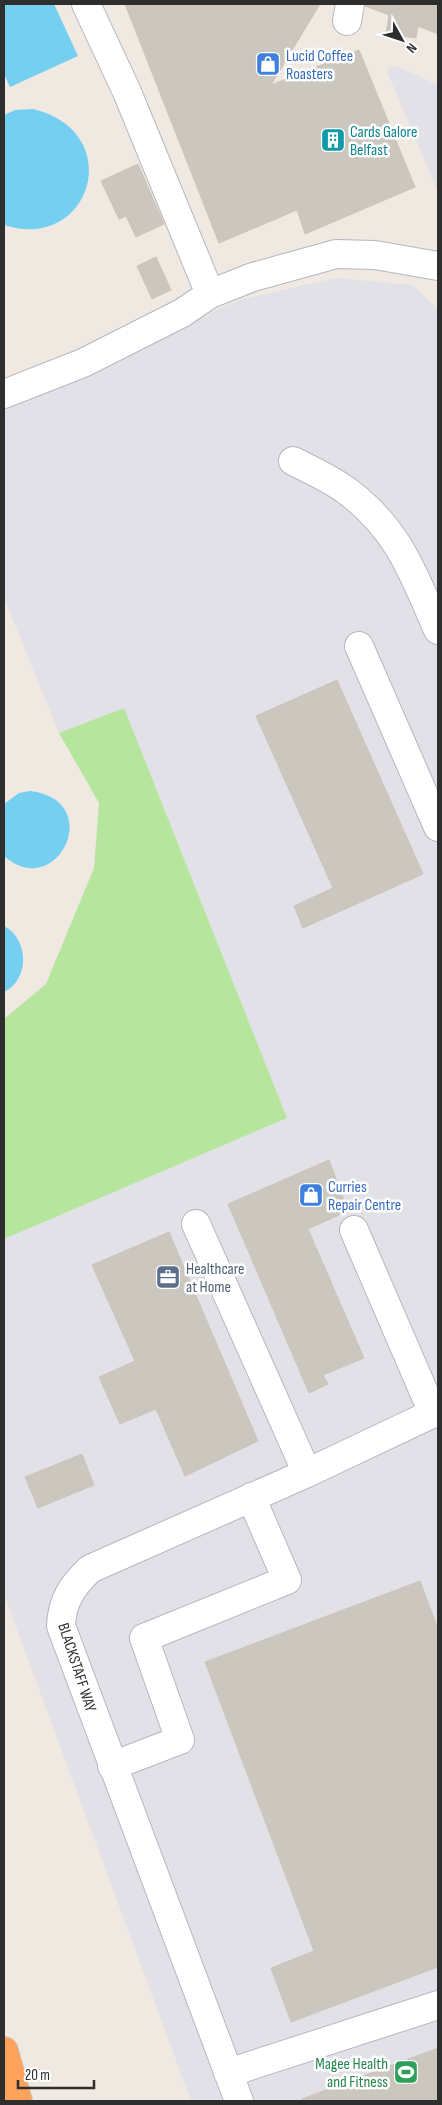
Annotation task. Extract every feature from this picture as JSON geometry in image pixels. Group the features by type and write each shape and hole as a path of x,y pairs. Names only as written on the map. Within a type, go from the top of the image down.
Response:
{"highway":[{"path":"4,2051 18,2101"}],"street":[{"path":"86,4 127,92 210,294"},
{"path":"4,394 83,363 182,313 210,294 253,277 336,254 375,255 438,266"},
{"path":"293,461 346,490 381,520 404,555 438,630"},
{"path":"359,646 438,827"},
{"path":"196,1224 307,1473"},
{"path":"354,1230 435,1412"},
{"name":"BLACKSTAFF WAY","path":"239,2101 61,1626 62,1610 76,1582 90,1569 307,1473 435,1412"},
{"path":"112,1766 180,1740 144,1638 286,1580 251,1497"},
{"path":"228,2073 438,2005"}],"shaded area":[{"path":"390,67 399,67 438,85 438,192 387,72"},
{"path":"336,278 413,285 438,309 438,2101 191,2101 4,1594 4,1239 287,1118 124,708 59,733 4,598 4,406 239,300"}],"green space":[{"path":"124,708 287,1118 4,1239 4,1019 46,984 94,868 99,803 59,733"}],"water":[{"path":"4,4 54,4 78,56 10,87 4,74"},
{"path":"33,109 63,122 81,141 89,163 87,186 76,207 59,222 34,229 4,225 4,115 15,110"},
{"path":"30,791 53,798 66,812 70,828 66,844 56,858 41,867 23,867 4,856 4,804 19,793"},
{"path":"4,926 18,940 22,949 23,959 22,969 18,978 4,992"}],"building":[{"path":"125,4 320,4 271,85 359,50 415,187 305,234 297,210 219,243"},
{"path":"365,4 438,4 438,34 418,26 416,38 386,34 389,15 365,6"},
{"path":"138,164 164,224 136,237 126,216 119,219 101,181"},
{"path":"156,257 171,290 152,299 137,266"},
{"path":"337,680 423,874 303,928 294,906 333,888 256,716"},
{"path":"329,1160 348,1211 308,1229 364,1358 323,1375 328,1384 309,1393 228,1204"},
{"path":"169,1232 258,1441 185,1476 156,1409 120,1424 99,1377 135,1361 92,1265"},
{"path":"82,1454 94,1485 38,1508 25,1477"},
{"path":"420,1581 438,1629 438,1967 291,2022 271,1968 314,1951 205,1662"},
{"name":"Magee Health and Fitness","path":"438,2048 438,2101 303,2101 302,2099"}],"place":[{"name":"Lucid Coffee Roasters","path":"268,64"},
{"name":"Cards Galore Belfast","path":"333,140"},
{"name":"Curries Repair Centre","path":"311,1195"},
{"name":"Healthcare at Home","path":"168,1277"},
{"name":"Magee Health and Fitness","path":"406,2072"}]}
